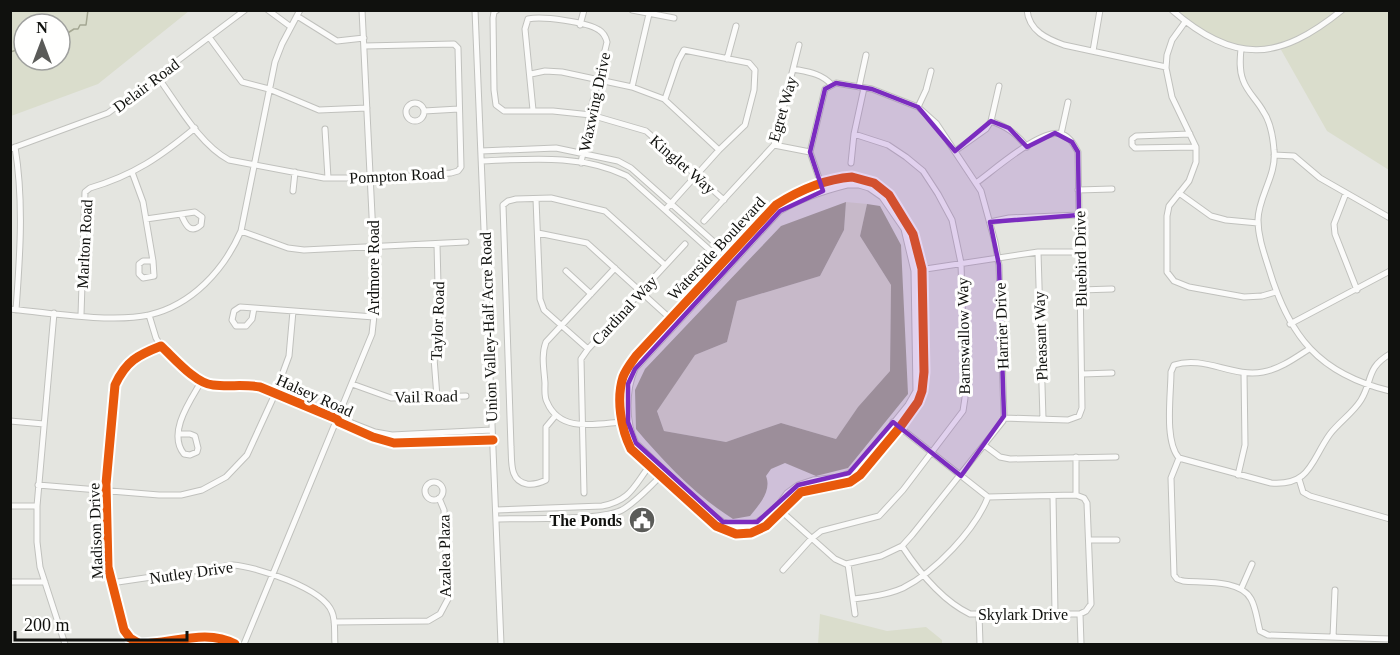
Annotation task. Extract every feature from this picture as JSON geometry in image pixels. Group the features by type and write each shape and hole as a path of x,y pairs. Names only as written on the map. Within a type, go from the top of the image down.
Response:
{"street":[{"name":"Delair Road","path":"13,148 108,113 245,10"},
{"path":"268,10 291,27"},
{"name":"Ardmore Road","path":"244,645 372,334 376,297 362,10"},
{"name":"Union Valley-Half Acre Road","path":"475,10 501,645"},
{"name":"Kinglet Way","path":"497,10 493,18 496,105 504,111 533,110 591,115 646,132 724,200"},
{"path":"526,10 528,19 525,29 533,110"},
{"path":"580,25 584,10"},
{"path":"632,10 674,18"},
{"path":"1093,51 1101,10"},
{"path":"1172,10 1203,34 1222,44 1240,49 1268,48 1289,44 1309,35 1342,10"},
{"path":"1026,11 1035,31 1048,39 1166,67"},
{"path":"13,148 19,170 22,230 13,310 123,317 149,315 174,305 201,287 218,271 231,253 241,231 275,62 299,13 338,41 364,38"},
{"path":"632,87 649,14"},
{"name":"Waxwing Drive","path":"528,19 549,17 599,30 605,36 607,42 581,163"},
{"path":"1185,22 1172,40 1166,67 1172,98 1196,147 1196,162 1193,171 1169,206 1167,273 1181,285 1244,297 1276,292"},
{"path":"728,59 736,26"},
{"path":"209,37 242,82 269,89 319,110 367,108"},
{"name":"Pompton Road","path":"157,76 216,153 229,160 328,178 420,176 458,171 462,167 458,48 454,44 364,46"},
{"name":"Egret Way","path":"705,221 774,145 799,45"},
{"path":"1240,49 1240,70 1243,81 1264,112 1272,134 1274,155 1272,172 1258,223 1260,238 1276,292 1290,324 1309,348 1331,367 1367,384 1389,391"},
{"path":"665,99 678,60 684,50 749,63 755,70 756,75 745,125 665,210"},
{"path":"851,163 866,55"},
{"path":"793,69 825,77 832,85 825,89 810,152 823,192"},
{"path":"531,74 545,71 562,72 632,87 665,99 719,150"},
{"path":"918,107 931,71"},
{"name":"Harrier Drive","path":"832,85 836,83 861,87 887,94 918,107 936,123 981,191 998,257 1004,418"},
{"path":"955,151 986,129 991,121 999,86"},
{"path":"976,183 1039,138 1055,133 1061,134 1068,102"},
{"path":"424,111 459,109"},
{"path":"991,121 1009,128 1027,147"},
{"name":"Marlton Road","path":"81,315 86,192 90,188 132,172 170,148 195,128"},
{"path":"326,129 328,178"},
{"name":"Barnswallow Way","path":"783,570 811,538 821,531 879,516 963,411 965,398 961,263 952,220 922,171 888,145 854,134"},
{"name":"Bluebird Drive","path":"1004,418 1068,420 1078,416 1082,408 1077,152 1072,142 1061,134"},
{"path":"1190,134 1136,136 1132,139 1132,145 1135,148 1196,147"},
{"path":"774,145 810,152"},
{"path":"481,151 556,148 618,162 631,168 734,260"},
{"path":"516,150 516,160"},
{"path":"1274,155 1294,156 1320,178 1389,218"},
{"path":"482,161 556,158 617,171 627,176 728,267"},
{"path":"132,172 143,202 153,261"},
{"path":"293,191 295,172"},
{"name":"Waterside Boulevard","path":"821,184 776,205 636,356 623,376 621,387 625,422 636,442 705,509 723,522 746,526 757,522 776,508 798,485 813,480 839,477 858,467 908,405 916,391 914,271 904,229 882,198 869,188 847,185 793,203 780,211 635,369 628,384 625,422 625,437 631,449 716,526 736,534 751,533 766,526 782,512 790,500 801,492 850,482 860,475 900,427 918,402 922,391 924,372 922,269 913,234 884,189 874,183 852,177 821,184"},
{"path":"1078,190 1112,189"},
{"path":"1179,193 1211,216 1258,223"},
{"path":"1346,193 1334,224 1335,234 1357,290"},
{"path":"556,415 546,427 546,480 533,484 524,483 513,475 503,205 508,201 551,198 605,211 665,265"},
{"path":"536,199 540,299 544,310 588,349"},
{"path":"146,219 181,214"},
{"path":"990,222 1009,218 1079,215"},
{"path":"241,231 288,248 304,250 466,242"},
{"path":"538,233 587,243 676,324"},
{"name":"Taylor Road","path":"437,244 440,328 434,358 437,397"},
{"name":"Cardinal Way","path":"584,493 580,364 588,349 685,244"},
{"path":"914,271 1038,252 1079,252"},
{"name":"Pheasant Way","path":"1038,252 1043,419"},
{"path":"615,268 546,342 542,352 546,401 556,415 568,423 582,425 625,422"},
{"path":"566,271 591,294"},
{"path":"1290,324 1389,271"},
{"path":"1080,290 1112,289"},
{"path":"254,308 252,319 246,326 236,326 232,320 234,311 240,307 374,316"},
{"path":"38,485 181,495 202,489 226,477 247,455 275,394 290,356 293,311"},
{"path":"54,313 38,485 37,542 40,567 65,645"},
{"path":"149,315 156,339 161,346 201,382 183,415 179,434 180,449 184,454 190,455 197,452 195,436 179,434"},
{"name":"Madison Drive","path":"161,346 139,355 122,371 115,385 106,490 108,567 111,583 124,630 130,638 140,644 210,637 225,638 235,645"},
{"path":"1309,348 1274,369 1260,373 1244,373 1189,361 1174,365 1171,439 1179,458 1278,484 1299,479 1314,463 1330,434 1358,405 1378,361 1389,354"},
{"path":"1238,475 1245,445 1244,373"},
{"path":"1082,374 1112,374"},
{"name":"Halsey Road","path":"201,382 212,386 260,387 337,419 364,433 394,443 493,440"},
{"name":"Vail Road","path":"352,384 391,398 466,396"},
{"name":"Halsey Road","path":"337,419 342,418 375,432 392,435 492,430"},
{"path":"776,508 834,559 848,564 881,556 902,546 961,476 1004,418"},
{"path":"10,421 44,424"},
{"path":"893,422 988,497 1076,495"},
{"path":"447,432 445,438 448,442"},
{"path":"984,445 1000,457 1010,459 1116,457"},
{"name":"Skylark Drive","path":"902,546 923,574 961,609 970,614 1080,614 1086,611 1091,604 1087,503 1084,498 1076,495 1076,457"},
{"path":"1179,458 1171,478 1174,575 1177,579 1229,585 1241,589 1250,597 1260,631 1268,635 1389,639"},
{"path":"496,510 603,506 617,503 637,484 654,461"},
{"path":"496,519 598,516 620,511 632,503 665,471"},
{"path":"1299,479 1303,492 1310,496 1389,519"},
{"path":"1053,496 1055,613"},
{"path":"853,599 884,595 904,588 941,561 981,513 988,497"},
{"name":"Azalea Plaza","path":"334,622 428,621 440,614 448,599 444,510 439,498"},
{"path":"10,506 37,506"},
{"path":"1089,540 1117,540"},
{"path":"848,564 855,614"},
{"path":"1241,589 1252,564"},
{"name":"Nutley Drive","path":"111,583 233,565 251,567 319,596 332,610 335,645"},
{"path":"10,582 45,582"},
{"path":"1333,637 1335,590"},
{"path":"979,614 980,645"},
{"path":"1080,614 1081,645"}],"highlighted area":[{"path":"836,83 872,89 918,107 955,151 991,121 1009,128 1027,147 1055,133 1072,142 1078,152 1079,215 990,222 999,265 1004,416 961,476 893,422 849,473 798,485 757,522 723,522 636,443 628,422 628,384 635,369 780,211 823,191 810,152 825,89"}],"shaded area":[{"path":"10,11 189,11 98,84 11,116"},
{"path":"1174,11 1389,11 1389,170 1327,131 1280,48 1226,47"},
{"path":"846,202 867,204 860,236 891,285 890,371 858,407 836,439 781,423 726,442 664,431 657,410 695,355 727,342 737,301 820,276 844,230"},
{"path":"846,202 844,230 820,276 737,301 727,342 695,355 657,411 664,431 726,442 781,423 836,439 858,407 890,371 891,285 860,236 867,204 880,206 901,245 908,394 848,468 816,476 785,463 771,469 766,476 766,492 757,507 750,516 733,519 681,478 636,429 635,390 645,369 781,226"},
{"path":"820,614 887,631 926,627 942,640 942,644 818,644"}],"waterway":[{"path":"72,30 78,29 80,25 86,25 88,10"}],"cycle path":[{"path":"852,177 874,183 889,195 913,234 922,269 924,372 922,391 918,402 900,427 860,475 850,482 801,492 766,526 751,533 736,534 716,526 631,449 621,414 620,395 623,377 636,356 776,205 813,186 852,177"},
{"path":"235,644 213,637 140,644 130,638 124,630 108,567 106,484 115,385 128,364 161,346 186,370 206,384 260,387 337,419 373,437 394,443 493,440"}],"place":[{"name":"The Ponds","path":"642,520"}]}
